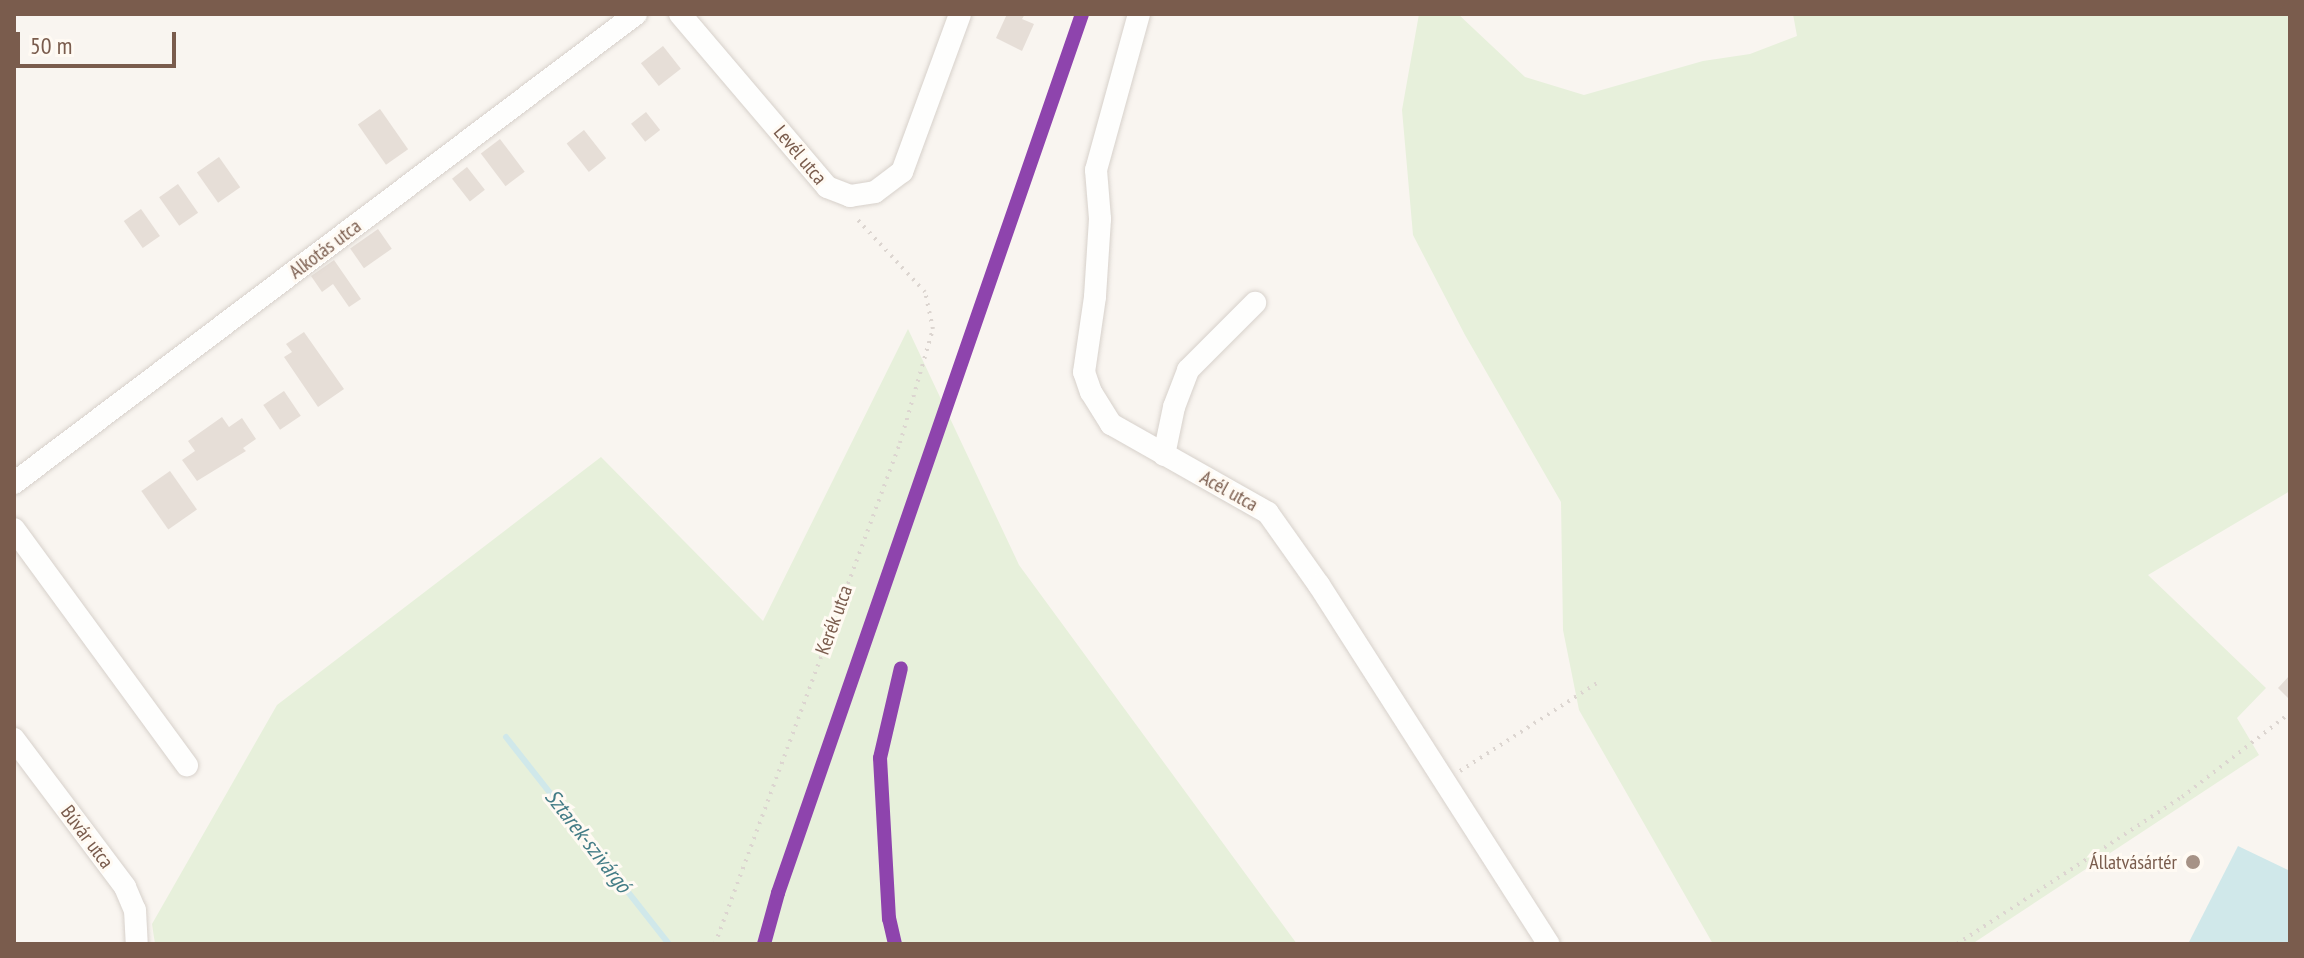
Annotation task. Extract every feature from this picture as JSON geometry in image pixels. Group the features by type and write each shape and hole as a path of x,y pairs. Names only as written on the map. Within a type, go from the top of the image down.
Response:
{"street":[{"name":"Alkotás utca","path":"14,483 636,14"},
{"name":"Levél utca","path":"680,14 827,187"},
{"path":"827,187 850,196 875,192 902,172 960,14"},
{"name":"Acél utca","path":"1139,14 1096,170 1100,219 1095,297 1084,372 1091,392 1111,424 1268,513 1313,575 1549,944"},
{"path":"1164,455 1174,407 1188,370 1255,303"},
{"path":"14,529 187,765"},
{"name":"Búvár utca","path":"14,739 125,887 135,910 137,944"}],"path":[{"name":"Levél utca","path":"827,187 925,292"},
{"name":"Kerék utca","path":"715,944 900,443 933,329 925,292"},
{"path":"1444,779 1597,683"},
{"path":"1957,944 2182,797 2290,713"}],"green space":[{"path":"1419,14 1458,14 1525,77 1584,95 1703,61 1750,54 1797,36 1793,14 2290,14 2290,491 2148,575 2266,688 2237,718 2259,755 1972,944 1713,944 1579,710 1563,630 1561,502 1465,335 1413,235 1402,110"},
{"path":"908,329 1019,565 1297,944 155,944 152,924 277,705 601,457 763,621"}],"water":[{"path":"2238,846 2290,871 2290,944 2188,944"}],"building":[{"path":"1007,14 1025,14 1022,19 1034,24 1022,51 996,38"},
{"path":"663,46 681,69 659,86 641,63"},
{"path":"380,109 408,149 386,165 358,124"},
{"path":"646,112 660,130 645,142 631,124"},
{"path":"584,130 606,158 589,172 567,144"},
{"path":"500,139 525,172 506,186 481,153"},
{"path":"219,157 240,187 218,203 197,172"},
{"path":"467,167 485,190 470,202 452,179"},
{"path":"178,184 198,213 179,226 159,197"},
{"path":"141,209 160,236 143,248 124,221"},
{"path":"378,229 392,249 364,268 350,249"},
{"path":"334,260 361,299 349,307 333,284 322,292 311,276"},
{"path":"304,332 344,389 318,407 284,357 292,352 286,344"},
{"path":"284,391 301,416 280,430 263,405"},
{"path":"222,417 229,427 242,418 256,439 243,448 246,451 197,481 182,460 195,451 188,441"},
{"path":"170,471 197,510 168,530 141,491"},
{"path":"2290,675 2290,700 2278,688"}],"waterway":[{"name":"Sztarek-szivárgó","path":"506,737 669,944"}],"transit line":[{"path":"764,944 778,893 1082,14"},
{"path":"895,944 889,919 880,758 901,668"}],"place":[{"name":"Állatvásártér","path":"2193,862"}]}
